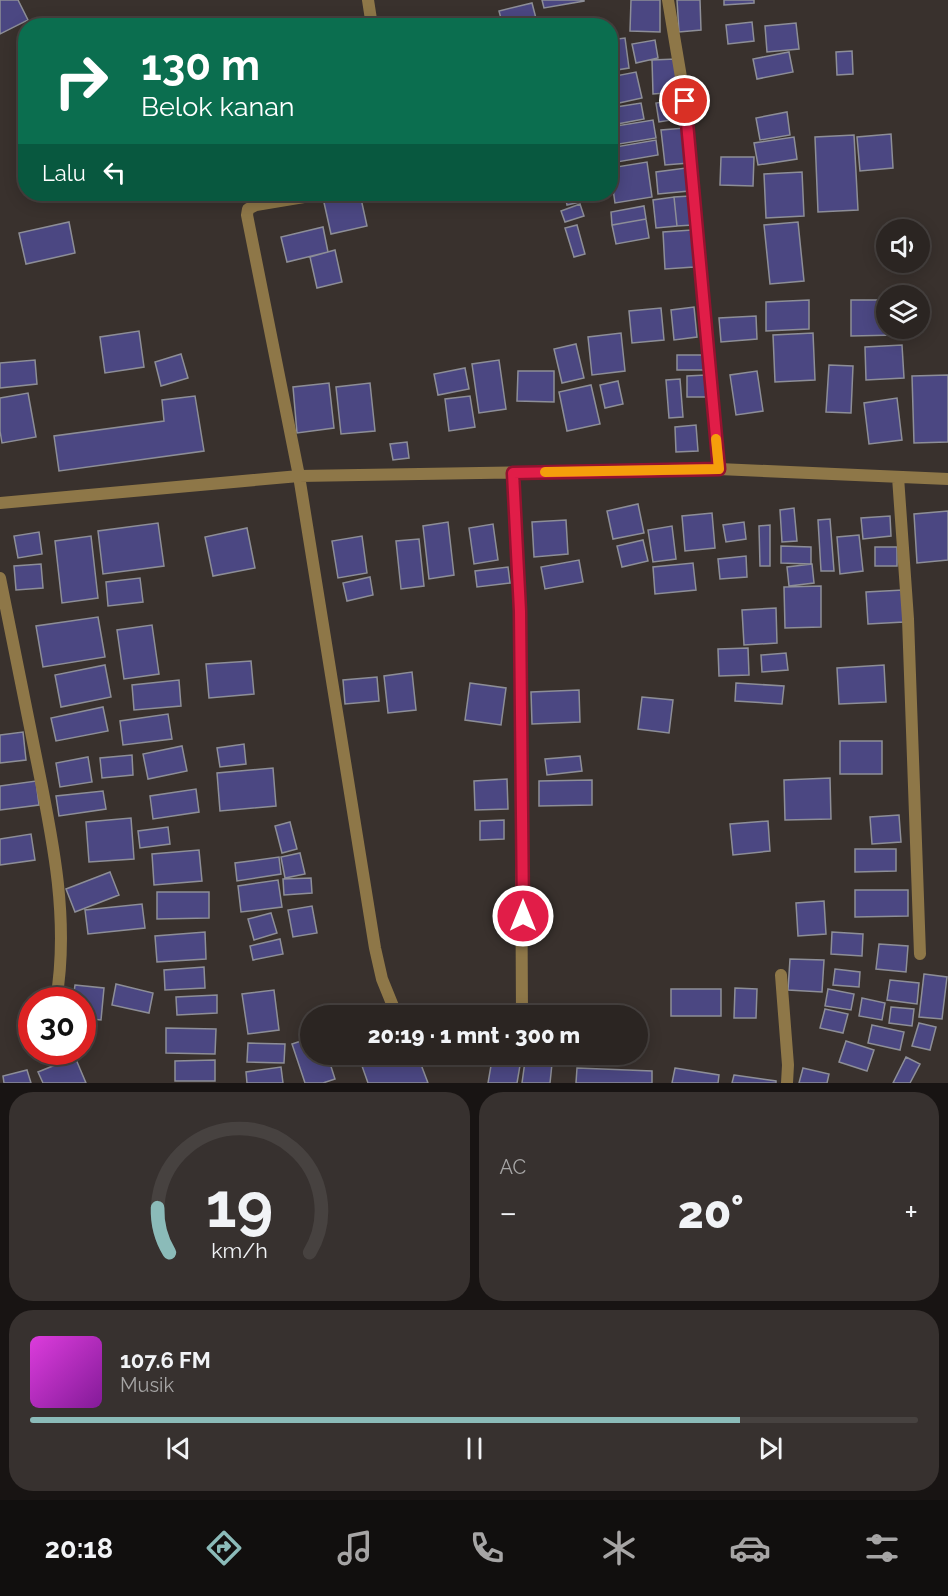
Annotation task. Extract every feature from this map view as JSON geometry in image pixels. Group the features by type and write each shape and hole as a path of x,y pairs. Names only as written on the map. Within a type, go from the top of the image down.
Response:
{"street":[{"path":"369,0 371,18"},
{"path":"668,0 685,101 719,469"},
{"path":"280,201 256,205 248,209 247,215 299,476 375,948 382,979 393,1005"},
{"path":"0,503 299,476 719,469 948,479"},
{"path":"513,473 520,611 523,1005"},
{"path":"898,477 908,619 920,954"},
{"path":"0,578 52,841 58,890 59,987"},
{"path":"781,975 788,1065 787,1083"}],"building":[{"path":"0,0 18,0 27,18 18,18 18,25 0,34"},
{"path":"542,0 584,0 584,1 544,8"},
{"path":"631,0 660,0 660,32 630,31"},
{"path":"677,0 700,0 701,30 679,32"},
{"path":"724,0 754,0 754,3 724,5"},
{"path":"532,3 536,18 501,18 499,11"},
{"path":"752,22 754,41 728,44 726,25"},
{"path":"796,23 799,49 767,52 765,26"},
{"path":"625,38 629,68 618,70 618,39"},
{"path":"655,40 658,58 636,63 632,44"},
{"path":"852,51 853,74 837,75 836,52"},
{"path":"789,52 793,72 757,79 753,59"},
{"path":"676,59 678,92 653,94 652,60"},
{"path":"636,72 642,98 618,103 618,75"},
{"path":"681,99 684,118 659,122 656,103"},
{"path":"641,103 644,119 618,124 618,107"},
{"path":"787,112 790,135 760,140 756,118"},
{"path":"653,120 656,138 618,144 618,126"},
{"path":"685,128 689,163 665,165 661,130"},
{"path":"891,134 893,168 860,171 857,137"},
{"path":"854,135 858,210 818,212 815,137"},
{"path":"794,137 797,159 758,165 754,143"},
{"path":"656,140 658,155 618,162 618,146"},
{"path":"721,157 754,157 753,186 720,185"},
{"path":"647,162 652,197 615,203 615,201 618,201 618,167"},
{"path":"686,168 689,191 658,194 656,172"},
{"path":"802,172 804,216 766,218 764,174"},
{"path":"690,196 693,225 677,226 674,197"},
{"path":"674,197 677,226 656,228 653,200"},
{"path":"324,201 362,201 367,226 331,234"},
{"path":"566,201 584,201 567,205"},
{"path":"580,204 584,216 565,222 561,211"},
{"path":"644,206 646,219 612,225 611,212"},
{"path":"646,219 649,238 616,244 612,225"},
{"path":"69,222 75,253 26,264 19,233"},
{"path":"798,222 804,281 770,284 764,225"},
{"path":"577,225 585,254 574,257 565,228"},
{"path":"323,227 328,252 287,262 281,237"},
{"path":"692,230 694,267 665,269 663,232"},
{"path":"335,250 342,282 317,288 310,257"},
{"path":"809,300 809,329 766,331 766,302"},
{"path":"851,300 876,300 876,335 851,336"},
{"path":"694,307 697,337 674,340 671,310"},
{"path":"661,308 664,340 632,343 629,311"},
{"path":"756,316 757,339 721,342 719,318"},
{"path":"139,331 144,367 105,373 100,337"},
{"path":"621,333 625,371 592,375 588,337"},
{"path":"813,333 815,380 775,382 773,335"},
{"path":"576,344 584,378 562,383 554,349"},
{"path":"902,345 904,378 866,380 865,347"},
{"path":"181,354 188,378 161,386 155,362"},
{"path":"677,355 706,355 706,370 677,370"},
{"path":"35,360 37,384 0,388 0,363"},
{"path":"499,360 506,409 479,413 472,364"},
{"path":"829,365 853,366 851,413 826,412"},
{"path":"465,368 469,389 438,395 434,374"},
{"path":"518,371 554,371 554,402 517,401"},
{"path":"757,371 763,411 736,415 730,375"},
{"path":"706,375 706,397 687,397 687,376"},
{"path":"948,375 948,442 914,443 912,376"},
{"path":"680,379 683,417 669,418 666,380"},
{"path":"618,381 623,404 605,408 600,385"},
{"path":"329,383 334,428 297,433 293,387"},
{"path":"370,383 375,431 341,434 336,387"},
{"path":"591,385 600,424 567,431 559,392"},
{"path":"28,393 36,437 2,443 0,398"},
{"path":"195,396 204,451 59,471 54,436 164,421 162,400"},
{"path":"470,396 475,427 449,431 445,399"},
{"path":"897,398 902,440 869,444 864,403"},
{"path":"696,425 698,451 676,452 675,427"},
{"path":"407,442 409,458 393,460 390,444"},
{"path":"638,504 644,533 613,539 607,511"},
{"path":"794,508 797,541 782,542 780,510"},
{"path":"948,511 948,560 917,563 914,514"},
{"path":"712,513 715,548 685,551 682,516"},
{"path":"890,516 891,536 863,539 861,518"},
{"path":"830,519 834,571 821,571 818,520"},
{"path":"566,520 568,554 534,557 532,522"},
{"path":"448,522 454,575 429,579 423,526"},
{"path":"744,522 746,539 726,542 723,525"},
{"path":"158,523 164,566 103,574 98,531"},
{"path":"493,524 498,560 474,564 469,528"},
{"path":"770,525 770,566 760,566 759,526"},
{"path":"672,526 676,559 653,562 648,530"},
{"path":"247,528 255,568 213,576 205,537"},
{"path":"39,532 42,554 18,558 14,536"},
{"path":"859,535 863,571 840,574 837,537"},
{"path":"91,536 98,598 62,603 55,541"},
{"path":"362,536 367,573 338,578 332,541"},
{"path":"419,539 424,586 401,589 396,541"},
{"path":"643,540 648,561 622,567 617,546"},
{"path":"781,546 811,547 811,564 781,563"},
{"path":"875,547 897,547 897,566 875,566"},
{"path":"746,556 747,577 720,579 718,559"},
{"path":"579,560 583,582 545,589 541,567"},
{"path":"693,563 696,590 655,594 653,567"},
{"path":"41,564 43,588 16,590 14,566"},
{"path":"812,564 814,583 789,586 787,567"},
{"path":"508,567 510,583 477,587 475,571"},
{"path":"370,577 373,595 347,601 343,583"},
{"path":"140,578 143,602 108,606 106,582"},
{"path":"821,586 821,627 785,628 784,587"},
{"path":"903,590 904,622 868,624 866,592"},
{"path":"776,608 777,643 744,645 742,610"},
{"path":"98,617 105,657 43,667 36,626"},
{"path":"152,625 159,674 124,679 117,630"},
{"path":"748,648 749,675 719,676 718,649"},
{"path":"786,653 788,670 762,672 761,655"},
{"path":"251,661 254,694 209,698 206,664"},
{"path":"105,665 111,697 61,707 55,675"},
{"path":"884,665 886,702 839,704 837,668"},
{"path":"412,672 416,710 388,713 384,676"},
{"path":"377,677 379,701 345,704 343,680"},
{"path":"179,680 181,706 134,710 132,685"},
{"path":"470,683 506,688 501,725 465,720"},
{"path":"736,683 784,686 782,704 735,701"},
{"path":"579,690 580,722 532,724 531,692"},
{"path":"642,697 673,700 669,733 638,729"},
{"path":"103,707 108,731 56,741 51,718"},
{"path":"168,714 172,739 123,745 120,721"},
{"path":"23,732 26,760 0,763 0,735"},
{"path":"840,741 882,741 882,774 840,774"},
{"path":"244,744 246,764 220,767 217,748"},
{"path":"182,746 187,771 148,779 143,754"},
{"path":"132,755 133,775 102,778 100,758"},
{"path":"580,756 582,771 547,775 545,759"},
{"path":"88,757 92,782 60,787 56,763"},
{"path":"273,768 276,806 220,811 217,773"},
{"path":"830,778 831,819 785,820 784,780"},
{"path":"507,779 508,809 475,810 474,781"},
{"path":"592,780 592,805 539,806 539,781"},
{"path":"36,781 39,805 0,810 0,786"},
{"path":"196,789 199,812 153,819 150,796"},
{"path":"103,791 106,809 59,816 56,796"},
{"path":"899,815 901,842 872,844 870,817"},
{"path":"131,818 134,859 89,862 86,822"},
{"path":"504,820 504,839 480,840 480,821"},
{"path":"768,821 770,851 733,855 730,824"},
{"path":"290,822 297,849 282,853 275,826"},
{"path":"168,827 170,844 140,848 138,831"},
{"path":"31,834 35,860 0,865 0,839"},
{"path":"855,849 896,849 896,871 855,872"},
{"path":"199,850 202,881 154,885 152,854"},
{"path":"300,853 305,874 285,878 281,857"},
{"path":"279,857 281,874 237,881 235,863"},
{"path":"110,872 119,895 75,912 66,889"},
{"path":"311,878 312,893 284,895 283,879"},
{"path":"278,880 282,907 241,912 238,886"},
{"path":"855,890 908,890 908,916 855,917"},
{"path":"157,892 209,892 209,918 157,919"},
{"path":"824,901 826,934 798,936 796,903"},
{"path":"142,904 145,928 88,934 85,910"},
{"path":"312,906 317,933 293,937 288,910"},
{"path":"271,913 277,933 254,940 248,919"},
{"path":"205,932 206,959 157,962 155,936"},
{"path":"832,932 863,934 862,956 831,954"},
{"path":"280,939 283,954 253,960 250,946"},
{"path":"879,944 908,946 906,972 876,969"},
{"path":"790,959 824,960 822,992 788,990"},
{"path":"204,967 205,988 165,990 164,970"},
{"path":"835,969 860,972 859,987 833,985"},
{"path":"924,974 947,977 942,1019 919,1017"},
{"path":"890,980 919,983 917,1004 887,1000"},
{"path":"116,984 153,993 149,1013 112,1005"},
{"path":"96,987 104,988 101,1020 96,1019"},
{"path":"735,988 757,989 756,1018 734,1018"},
{"path":"671,989 721,989 721,1016 671,1016"},
{"path":"828,989 854,994 851,1010 825,1006"},
{"path":"274,990 279,1030 248,1034 242,994"},
{"path":"217,995 217,1013 177,1015 176,997"},
{"path":"862,998 885,1003 882,1020 859,1016"},
{"path":"891,1007 914,1009 912,1026 889,1023"},
{"path":"825,1009 848,1014 843,1033 820,1028"},
{"path":"919,1023 936,1027 930,1050 912,1046"},
{"path":"872,1025 904,1032 900,1050 868,1043"},
{"path":"166,1028 216,1029 215,1054 166,1053"},
{"path":"300,1041 300,1065 331,1065 335,1079 323,1083 305,1083 292,1044"},
{"path":"846,1041 874,1050 867,1071 839,1062"},
{"path":"248,1043 285,1044 284,1063 247,1062"},
{"path":"906,1057 920,1064 910,1083 893,1083"},
{"path":"215,1060 215,1081 175,1081 175,1061"},
{"path":"55,1065 78,1065 86,1083 43,1083 38,1072"},
{"path":"421,1065 428,1083 368,1083 362,1066"},
{"path":"491,1065 520,1065 517,1083 488,1083"},
{"path":"524,1065 552,1065 550,1083 522,1083"},
{"path":"281,1067 283,1083 247,1083 246,1072"},
{"path":"577,1068 652,1071 652,1083 576,1083"},
{"path":"675,1068 719,1075 718,1083 672,1083"},
{"path":"803,1068 829,1074 827,1083 799,1083"},
{"path":"27,1070 31,1083 4,1083 3,1076"},
{"path":"734,1075 776,1081 776,1083 732,1083"}],"slow traffic":[{"path":"545,472 719,469 716,439"}],"route":[{"path":"523,916 520,611 513,473 719,469 685,101"}]}
